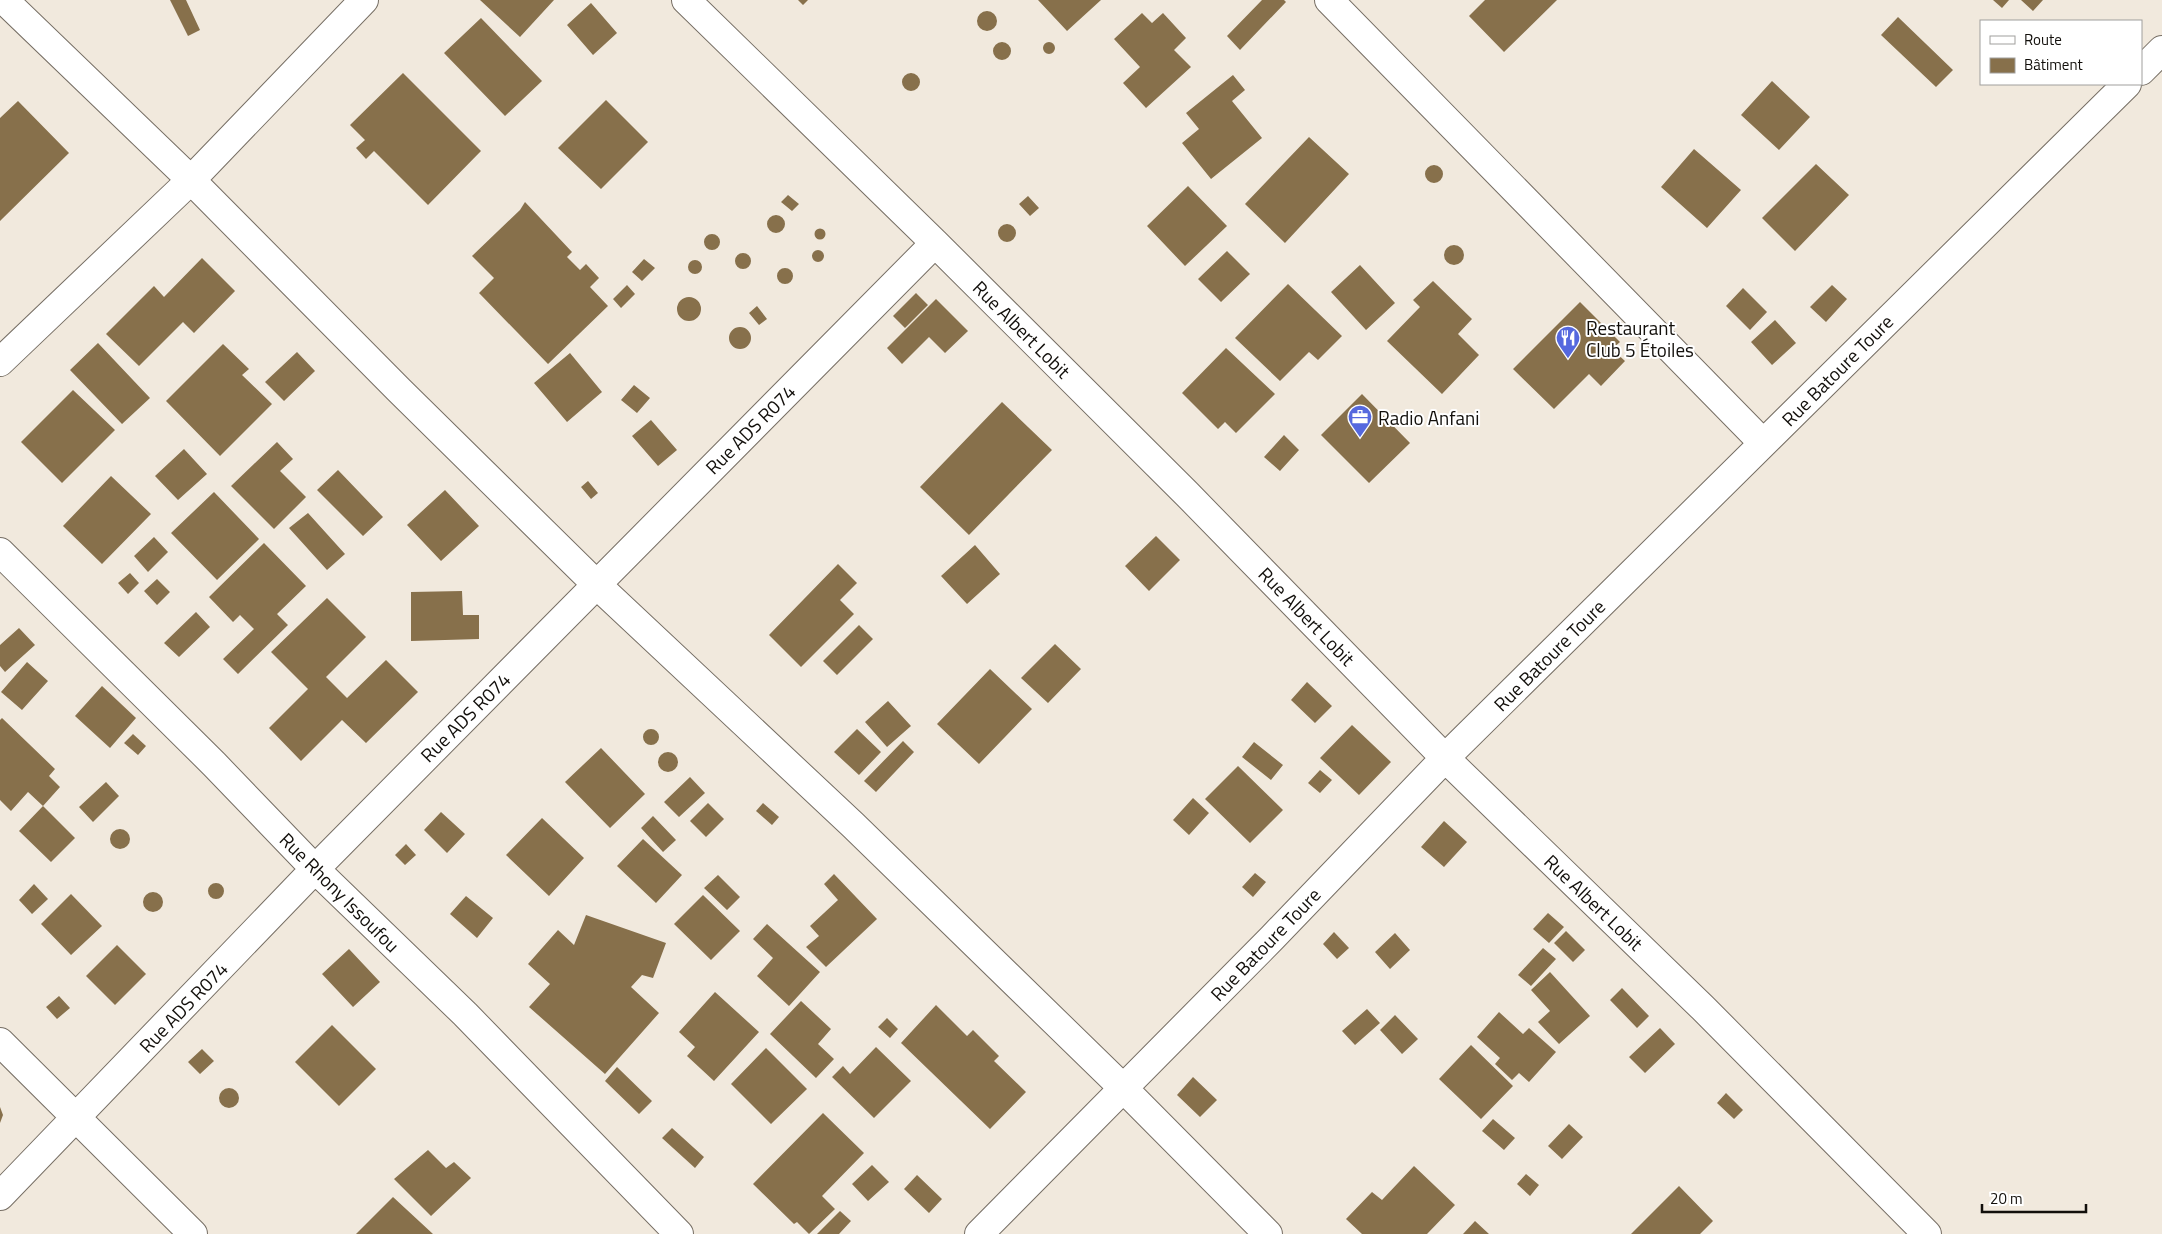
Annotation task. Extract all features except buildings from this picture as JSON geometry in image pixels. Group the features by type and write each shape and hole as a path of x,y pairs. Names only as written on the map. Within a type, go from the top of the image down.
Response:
{"street":[{"path":"4,0 191,180 399,390 596,584 852,825 1123,1088 1268,1234"},
{"path":"0,362 191,180 364,0"},
{"name":"Rue Albert Lobit","path":"686,0 935,243 1186,493 1445,758 1703,1008 1927,1234"},
{"path":"1329,0 1763,443"},
{"name":"Rue Batoure Toure","path":"2143,74 2162,50"},
{"name":"Rue Batoure Toure","path":"979,1234 1272,938 1445,758 1763,443 2132,85"},
{"name":"Rue ADS R074","path":"0,1196 315,869 935,243"},
{"name":"Rue Rhony Issoufou","path":"0,552 214,764 315,869 465,1014 679,1234"},
{"path":"0,1042 193,1234"}],"place":[{"name":"Restaurant Club 5 Étoiles","path":"1568,359"},
{"name":"Radio Anfani","path":"1360,438"}]}
